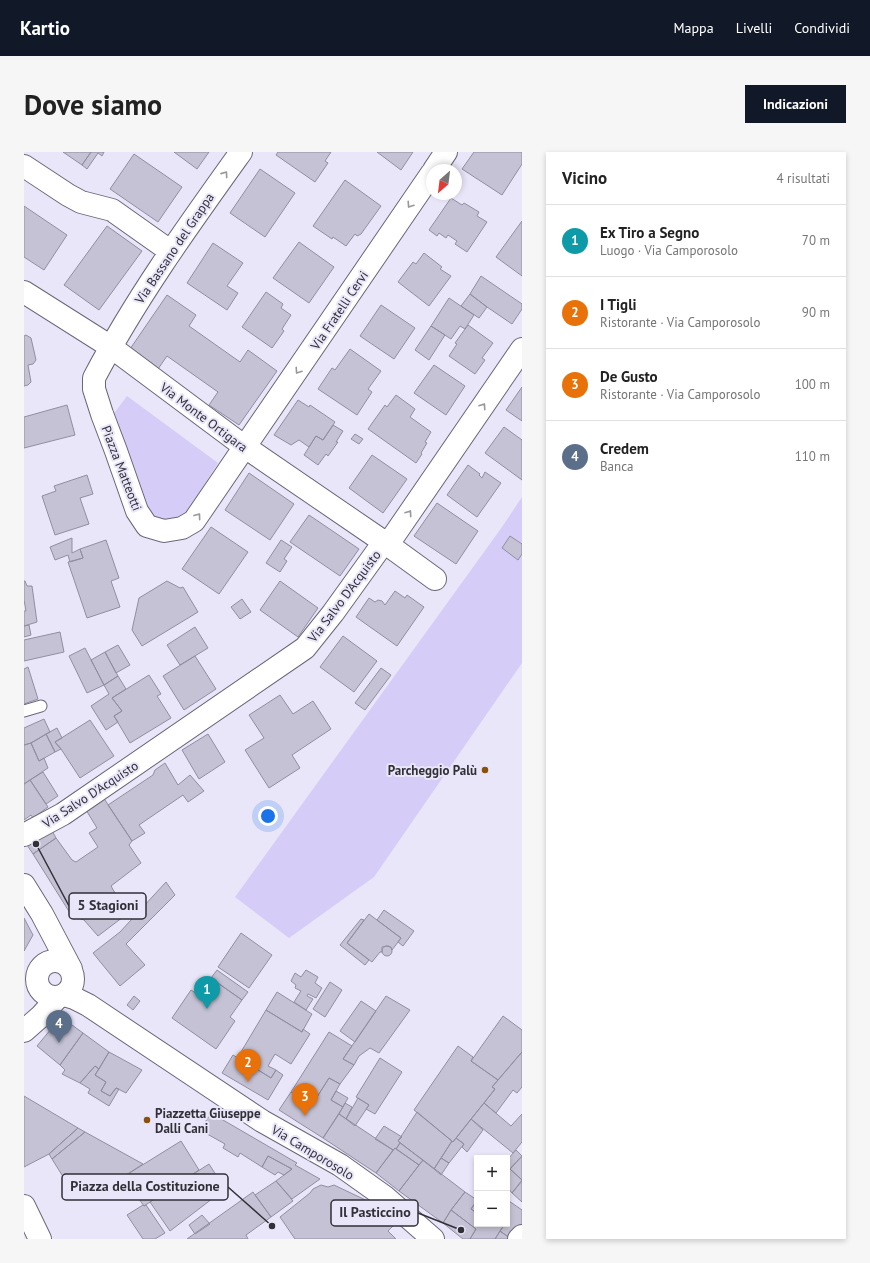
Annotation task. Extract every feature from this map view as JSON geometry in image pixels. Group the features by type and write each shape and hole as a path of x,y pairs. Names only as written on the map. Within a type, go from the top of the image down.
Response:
{"street":[{"name":"Via Bassano del Grappa","path":"111,347 138,300 170,251 240,152"},
{"path":"438,164 446,152"},
{"path":"24,166 81,202 112,210 170,251"},
{"name":"Via Fratelli Cervi","path":"245,447 426,182"},
{"name":"Via Monte Ortigara","path":"24,292 111,347 245,447 384,542 435,579"},
{"name":"Piazza Matteotti","path":"111,347 94,378 94,389 137,511 148,526 164,531 182,528 194,521 245,447"},
{"name":"Via Salvo D'Acquisto","path":"24,836 63,814 305,648 333,613 384,542 393,537 522,349"},
{"path":"24,885 42,914 48,938 49,948 45,964 38,973 53,986"},
{"path":"29,1027 53,986 42,914"},
{"name":"Via Camporosolo","path":"53,986 88,1005 262,1121 340,1166 385,1197 434,1239"},
{"path":"24,1206 35,1237"},
{"path":"519,1239 522,1236"}],"lane":[{"path":"24,711 41,706"}],"shaded area":[{"path":"127,396 218,463 184,516 176,522 151,518 112,416"},
{"path":"522,497 522,663 374,877 289,938 235,897 502,527"}],"building":[{"path":"63,152 91,152 82,165"},
{"path":"91,152 104,152 102,156 98,153 87,169 82,165"},
{"path":"174,152 209,152 197,169"},
{"path":"278,152 331,152 325,161 328,163 315,182 276,155"},
{"path":"377,152 413,152 401,170"},
{"path":"474,152 522,152 522,164 502,195 462,169"},
{"path":"134,154 182,187 158,222 110,189"},
{"path":"260,169 295,193 265,237 230,213"},
{"path":"345,180 381,206 361,234 357,236 355,234 346,246 333,237 332,239 313,226"},
{"path":"450,200 454,200 462,205 464,203 479,212 477,216 487,222 467,252 455,244 457,241 448,235 446,238 439,233 437,236 429,230"},
{"path":"24,206 67,235 44,270 24,257"},
{"path":"522,221 522,276 496,257"},
{"path":"107,226 142,251 99,310 64,285"},
{"path":"299,242 334,267 309,303 273,278"},
{"path":"213,243 243,263 227,286 238,293 227,310 187,283"},
{"path":"424,253 442,267 440,269 451,276 429,306 398,282 413,262 416,264"},
{"path":"481,276 522,304 522,309 512,324 470,294"},
{"path":"266,292 283,304 281,308 291,315 282,329 284,331 272,348 242,327"},
{"path":"470,294 487,307 479,318 461,306"},
{"path":"167,295 196,315 189,326 240,362 248,350 277,371 239,425 209,405 218,392 167,356 158,369 130,349"},
{"path":"449,298 474,315 465,329 460,326 451,339 431,326"},
{"path":"381,305 415,328 394,359 360,336"},
{"path":"468,325 493,343 482,358 485,360 475,374 449,356 457,344 455,343"},
{"path":"431,326 445,335 429,360 415,350"},
{"path":"26,335 31,338 36,360 33,364 28,365 31,382 24,386 24,336"},
{"path":"350,349 381,371 368,389 372,392 357,415 318,389 332,368 335,370"},
{"path":"434,365 465,386 446,415 414,393"},
{"path":"522,387 522,421 506,410"},
{"path":"396,395 415,409 410,417 431,432 425,442 427,443 421,453 422,454 416,463 368,429 385,405 387,407"},
{"path":"298,400 309,407 310,405 335,422 323,440 316,436 309,447 299,440 291,445 274,435"},
{"path":"67,405 75,435 24,448 24,417"},
{"path":"333,425 343,431 336,442 338,442 328,456 326,454 318,465 304,455 316,436 323,440"},
{"path":"504,427 522,440 522,480 485,453"},
{"path":"355,434 363,439 359,444 351,439"},
{"path":"372,455 407,479 383,513 349,488"},
{"path":"468,465 480,474 479,475 482,478 485,472 501,483 477,517 447,495"},
{"path":"249,473 294,504 270,540 225,510"},
{"path":"87,475 93,494 80,498 89,524 55,535 42,496 56,491 54,486"},
{"path":"437,503 478,531 456,564 414,536"},
{"path":"309,515 359,549 340,576 290,542"},
{"path":"211,527 248,552 219,594 182,569"},
{"path":"510,536 522,544 522,554 518,560 502,548"},
{"path":"72,538 72,553 80,549 83,558 70,562 68,555 55,560 50,547"},
{"path":"106,540 119,578 111,581 120,607 87,618 68,562 83,558 80,549"},
{"path":"281,540 292,547 284,559 287,561 280,572 266,563"},
{"path":"24,581 27,586 32,586 37,622 24,626 24,611 26,611 24,600"},
{"path":"167,581 180,588 183,587 198,612 142,646 132,630 139,598"},
{"path":"280,581 318,608 298,637 260,610"},
{"path":"395,591 405,598 407,595 424,607 397,646 356,617 369,598 375,602 378,600 382,601 385,605"},
{"path":"242,599 251,612 240,619 231,607"},
{"path":"29,625 31,635 24,637 24,626"},
{"path":"195,627 208,648 180,665 167,645"},
{"path":"60,632 64,652 24,661 24,640"},
{"path":"343,636 377,661 354,692 320,667"},
{"path":"118,645 130,665 116,673 105,652"},
{"path":"85,648 104,685 87,693 69,656"},
{"path":"105,652 118,676 104,685 91,660"},
{"path":"195,656 216,689 184,710 163,676"},
{"path":"28,667 38,699 24,704 24,669"},
{"path":"381,668 391,675 365,710 355,703"},
{"path":"149,675 161,694 157,696 171,718 130,743 114,716 122,711 112,698"},
{"path":"118,676 126,689 112,698 122,711 114,716 118,722 106,730 91,706 109,694 104,685"},
{"path":"280,695 293,714 313,701 331,729 292,755 300,768 269,788 245,750 264,738 249,715"},
{"path":"44,719 50,732 31,743 24,745 24,728"},
{"path":"90,720 114,756 80,778 55,742"},
{"path":"57,728 62,738 55,742 61,749 55,752 46,734"},
{"path":"46,734 55,752 39,761 31,743"},
{"path":"208,734 225,762 199,779 182,750"},
{"path":"31,743 39,761 44,758 48,768 24,784 24,745"},
{"path":"165,763 178,785 190,775 204,791 188,802 183,795 139,825 145,833 132,841 108,805 153,775 155,770"},
{"path":"43,772 58,796 46,804 30,780"},
{"path":"30,780 48,807 33,818 31,815 24,820 24,784"},
{"path":"101,794 132,841 129,845 141,863 111,886 127,914 98,936 84,920 78,918 74,913 70,913 33,854 56,838 72,860 76,862 98,847 89,833 97,828 83,805"},
{"path":"49,825 56,838 33,854 25,842"},
{"path":"166,882 175,895 126,944 145,965 120,986 93,953 120,932"},
{"path":"384,910 414,931 403,946 398,942 401,938 377,920"},
{"path":"369,914 401,938 392,950 391,947 382,947 382,952 380,952 372,962 347,943"},
{"path":"24,918 33,935 24,951"},
{"path":"361,919 364,920 347,943 369,960 365,965 340,945"},
{"path":"241,933 272,955 249,988 218,967"},
{"path":"385,946 389,946 391,947 391,955 385,956 382,953 382,949"},
{"path":"217,970 248,992 242,1000 211,978"},
{"path":"306,970 318,977 315,983 322,988 316,998 308,994 307,996 313,999 306,1010 294,1002 301,991 295,988 296,985 291,981 295,973 301,977"},
{"path":"209,977 242,1000 230,1017 235,1021 216,1049 172,1018 191,990 197,994"},
{"path":"330,982 342,990 325,1017 313,1009"},
{"path":"277,992 312,1014 302,1032 266,1010"},
{"path":"134,996 140,1001 133,1010 127,1005"},
{"path":"386,996 410,1010 379,1053 370,1048 359,1056 354,1065 343,1059"},
{"path":"361,1001 376,1011 355,1042 340,1031"},
{"path":"266,1010 302,1032 303,1029 310,1034 291,1064 275,1054 268,1066 276,1070 271,1078 238,1057"},
{"path":"503,1016 522,1030 522,1052 498,1080 471,1061"},
{"path":"61,1017 83,1033 60,1065 37,1046"},
{"path":"329,1032 352,1046 343,1059 354,1065 340,1084 329,1078 312,1105 291,1092"},
{"path":"83,1033 109,1052 99,1069 95,1066 80,1083 62,1074 65,1070 60,1065"},
{"path":"458,1046 473,1057 471,1061 498,1080 492,1087 495,1089 453,1142 414,1110"},
{"path":"109,1052 142,1070 126,1093 116,1088 110,1096 101,1091 106,1082 95,1075"},
{"path":"522,1052 522,1087 517,1093 513,1090 496,1113 484,1103 495,1089 492,1087"},
{"path":"233,1055 271,1078 276,1070 283,1075 268,1100 222,1073"},
{"path":"380,1058 402,1072 375,1114 366,1109 369,1105 356,1097"},
{"path":"95,1066 99,1069 95,1075 106,1082 101,1091 110,1096 116,1088 119,1089 109,1106 88,1093 90,1089 80,1083"},
{"path":"329,1078 340,1084 331,1100 343,1107 323,1138 279,1110 291,1092 312,1105"},
{"path":"336,1091 348,1098 343,1107 331,1100"},
{"path":"24,1096 78,1128 49,1154 24,1167"},
{"path":"358,1098 369,1105 355,1126 346,1119"},
{"path":"345,1103 352,1107 346,1119 339,1114"},
{"path":"484,1103 511,1126 522,1114 522,1142 513,1153 471,1119"},
{"path":"417,1112 452,1141 434,1169 398,1141"},
{"path":"211,1113 297,1163 295,1165 320,1179 292,1199 276,1181 292,1169 268,1156 262,1167 240,1153 238,1157 223,1148 225,1144 200,1130"},
{"path":"339,1114 393,1150 376,1173 323,1138"},
{"path":"471,1119 483,1130 467,1152 462,1147 464,1144 456,1138"},
{"path":"384,1126 402,1137 398,1141 400,1143 396,1149 395,1148 393,1150 375,1139"},
{"path":"78,1128 85,1132 52,1159 49,1154"},
{"path":"85,1132 143,1164 123,1177 77,1199 52,1159"},
{"path":"456,1138 464,1144 449,1163 441,1158 452,1141 453,1142"},
{"path":"181,1141 199,1170 144,1206 123,1177"},
{"path":"400,1143 423,1160 419,1165 396,1149"},
{"path":"395,1148 419,1165 399,1191 376,1173"},
{"path":"516,1150 522,1156 510,1169 510,1157"},
{"path":"268,1156 292,1169 284,1175 278,1172 275,1175 262,1167"},
{"path":"522,1156 522,1180 510,1169"},
{"path":"441,1158 449,1163 441,1175 434,1169"},
{"path":"423,1160 465,1192 443,1223 399,1191"},
{"path":"209,1164 225,1189 170,1231 150,1202"},
{"path":"510,1169 522,1180 512,1193 510,1191"},
{"path":"276,1181 293,1201 271,1217 255,1195"},
{"path":"522,1181 522,1202 512,1193"},
{"path":"321,1185 328,1187 334,1185 376,1205 393,1226 388,1231 396,1239 295,1239 280,1217 313,1189"},
{"path":"253,1192 271,1217 246,1235 248,1239 187,1239"},
{"path":"465,1192 474,1198 474,1204 471,1209 474,1211 474,1227 503,1227 495,1239 470,1239 476,1229 451,1210"},
{"path":"510,1202 522,1210 522,1227 511,1239 500,1231 503,1227 510,1227"},
{"path":"143,1205 146,1205 165,1233 155,1239 143,1239 127,1215"},
{"path":"451,1210 476,1229 470,1239 463,1239 443,1223"},
{"path":"202,1215 210,1224 195,1234 189,1225"},
{"path":"500,1231 511,1239 495,1239"}],"place":[{"name":"Parcheggio Palù","path":"485,770"},
{"name":"5 Stagioni","path":"36,844"},
{"name":"Ex Tiro a Segno","path":"207,1009"},
{"name":"Credem","path":"59,1043"},
{"name":"I Tigli","path":"248,1082"},
{"name":"De Gusto","path":"305,1116"},
{"name":"Piazzetta Giuseppe Dalli Cani","path":"147,1120"},
{"name":"Piazza della Costituzione","path":"272,1226"},
{"name":"Il Pasticcino","path":"461,1230"}]}
